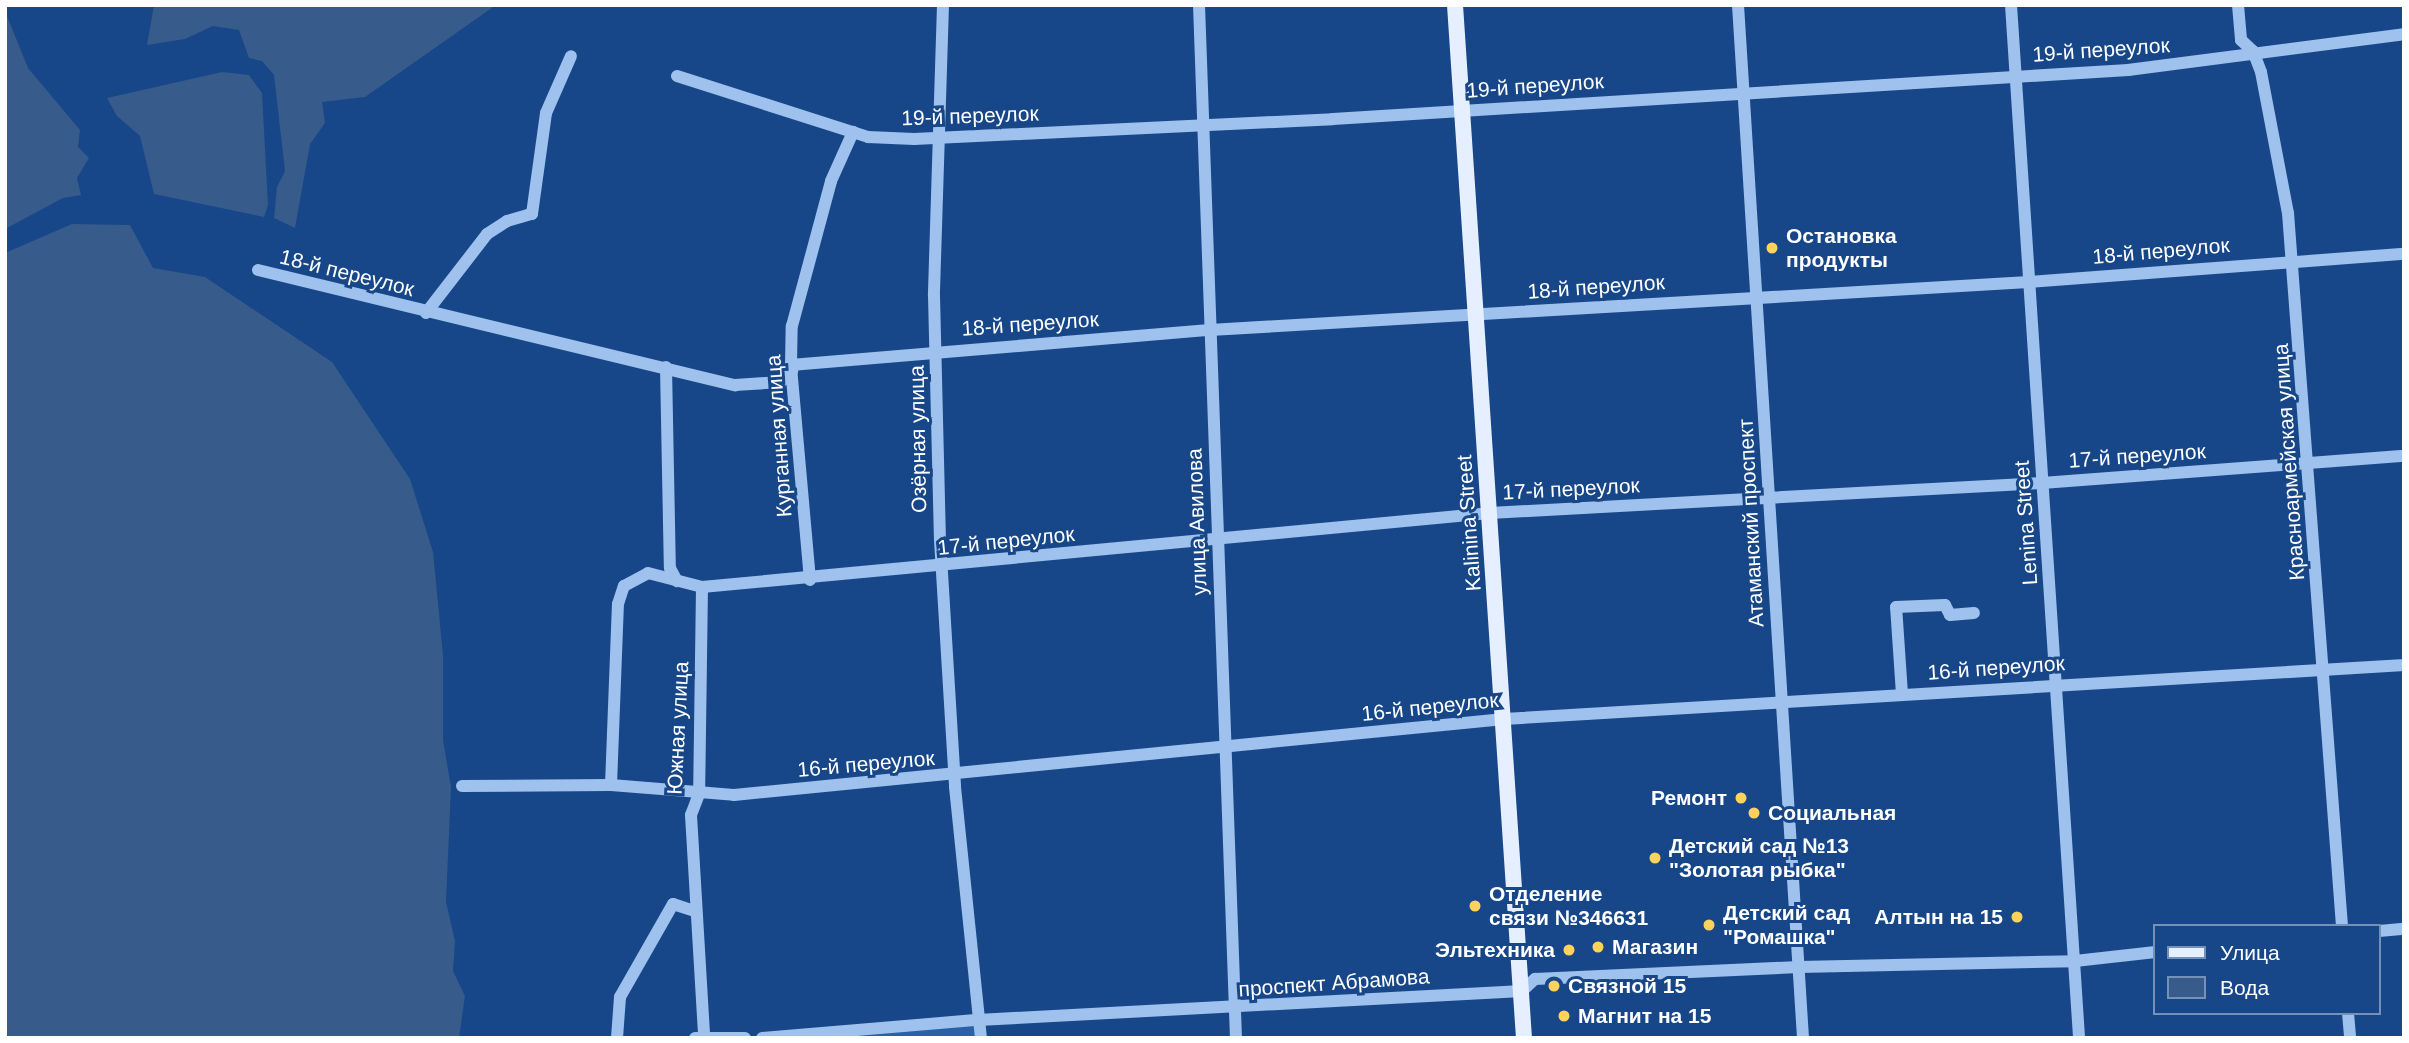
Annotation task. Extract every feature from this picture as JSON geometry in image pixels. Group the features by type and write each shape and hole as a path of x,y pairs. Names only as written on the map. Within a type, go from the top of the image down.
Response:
{"main road":[{"name":"Kalinina Street","path":"1455,5 1524,1038"}],"street":[{"name":"Озёрная улица","path":"943,5 935,351 942,566 954,775 981,1038"},
{"name":"улица Авилова","path":"1199,5 1216,540 1236,1038"},
{"name":"Атаманский проспект","path":"1738,5 1803,1038"},
{"name":"Lenina Street","path":"2011,5 2079,1038"},
{"name":"Красноармейская улица","path":"2238,5 2241,40 2253,51 2261,72 2292,259 2342,924"},
{"name":"19-й переулок","path":"677,76 868,137 941,138 2128,70 2253,51 2404,34"},
{"name":"18-й переулок","path":"426,313 488,234 507,221 532,214 546,113 570,56"},
{"name":"Курганная улица","path":"810,580 791,368 792,326 831,181 853,132"},
{"name":"18-й переулок","path":"258,270 426,313 758,386 781,382 791,368 935,351 1210,330 2029,282 2292,259 2404,254"},
{"path":"666,367 670,568 683,586"},
{"name":"17-й переулок","path":"611,785 615,629 624,586 648,573 683,586 702,587 810,580 1490,513 2042,483 2404,456"},
{"name":"Южная улица","path":"702,587 699,794 691,815 704,1037"},
{"path":"1902,694 1896,607 1945,605 1950,615 1974,613"},
{"name":"16-й переулок","path":"462,786 611,785 699,794 954,775 1504,719 2324,667 2404,665"},
{"path":"617,1038 620,996 673,904 695,911"},
{"path":"2381,932 2404,929"},
{"name":"проспект Абрамова","path":"762,1038 978,1020 1234,1009 1522,991 1535,979 1799,967 2075,961 2154,952"},
{"path":"2348,1015 2350,1038"},
{"path":"695,1038 746,1038"}],"shaded area":[{"path":"977,1026 978,1038 835,1038"}],"water":[{"path":"154,5 496,5 365,97 322,102 325,123 310,144 295,228 274,218 277,187 285,171 274,75 262,61 249,58 239,30 213,26 185,39 147,45"},
{"path":"5,11 28,68 80,130 78,147 89,158 77,178 81,195 63,198 5,229"},
{"path":"222,72 249,75 262,93 268,205 264,217 154,194 140,136 117,116 107,98"},
{"path":"72,224 130,225 153,268 205,277 332,362 410,479 433,552 443,655 443,740 451,787 446,902 455,941 453,971 465,996 459,1038 5,1038 5,253"}],"place":[{"name":"Остановка продукты","path":"1772,248"},
{"name":"Ремонт","path":"1741,798"},
{"name":"Социальная","path":"1754,813"},
{"name":"Детский сад №13 \"Золотая рыбка\"","path":"1655,858"},
{"name":"Отделение связи №346631","path":"1475,906"},
{"name":"Алтын на 15","path":"2017,917"},
{"name":"Детский сад \"Ромашка\"","path":"1709,925"},
{"name":"Магазин","path":"1598,947"},
{"name":"Эльтехника","path":"1569,950"},
{"name":"Связной 15","path":"1554,986"},
{"name":"Магнит на 15","path":"1564,1016"}]}
